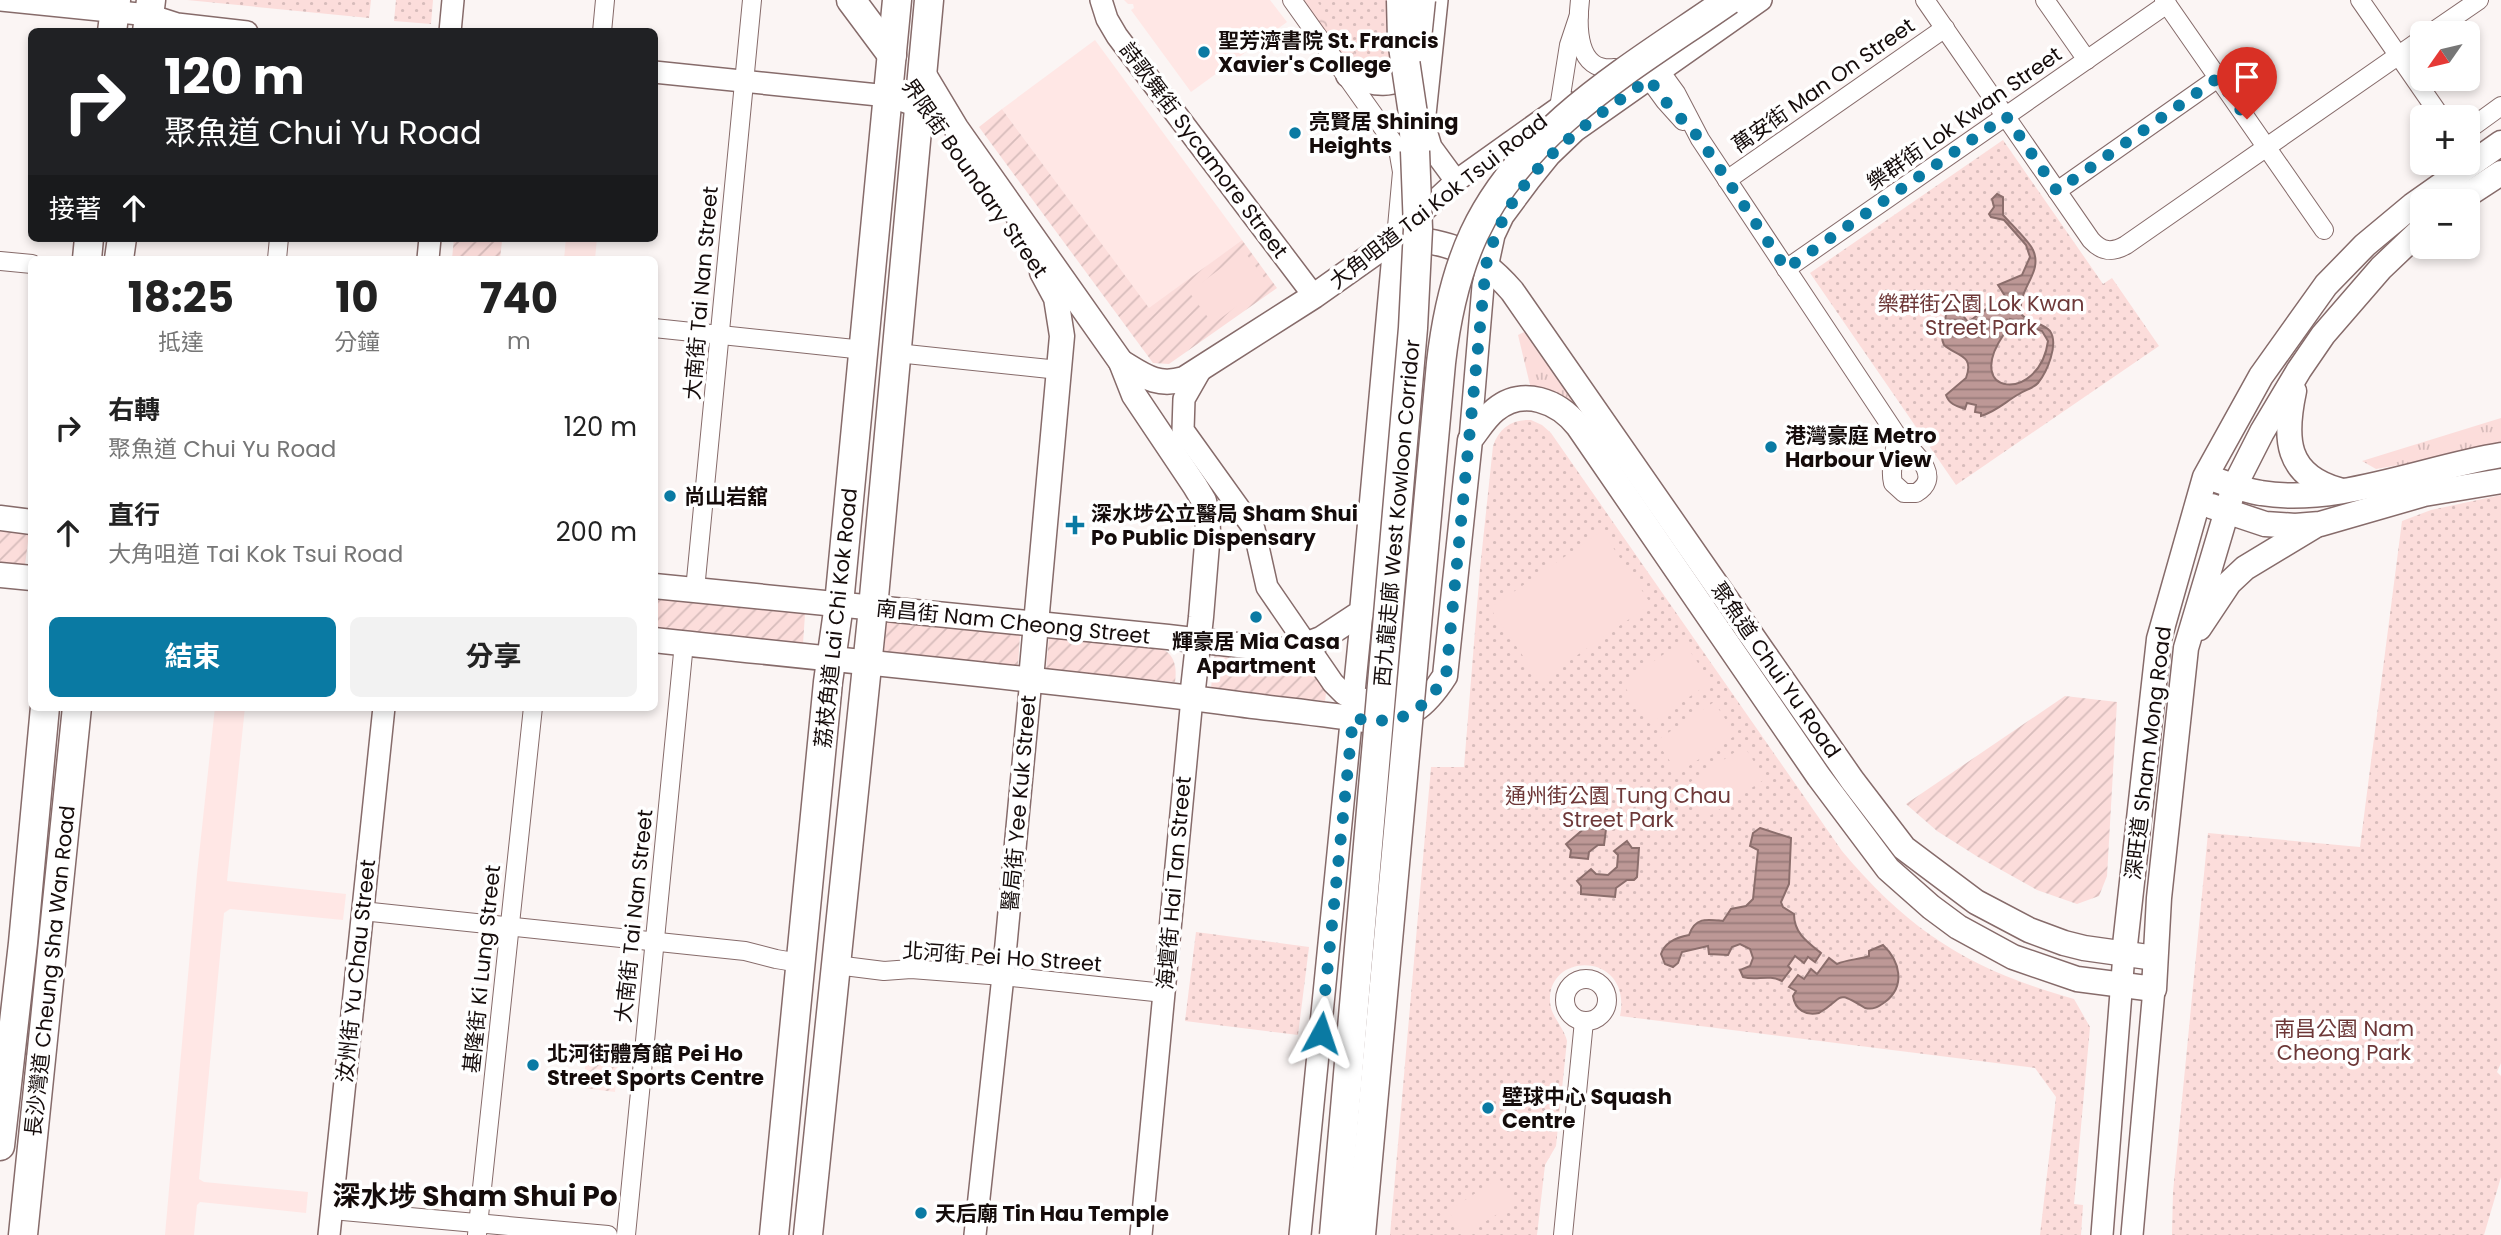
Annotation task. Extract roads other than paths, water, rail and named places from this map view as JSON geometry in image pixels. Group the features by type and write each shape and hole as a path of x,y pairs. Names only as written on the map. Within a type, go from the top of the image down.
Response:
{"main road":[{"name":"界限街 Boundary Street","path":"851,0 892,55 920,107 1050,285 1056,298 1061,324 1059,370"},
{"name":"荔枝角道 Lai Chi Kok Road","path":"774,1235 830,660 839,604 897,0"},
{"name":"荔枝角道 Lai Chi Kok Road","path":"808,1235 873,608 929,0"},
{"path":"1401,0 1402,40 1413,114"},
{"name":"西九龍走廊 West Kowloon Corridor","path":"1334,1235 1414,317 1418,229 1413,114 1421,0"},
{"name":"西九龍走廊 West Kowloon Corridor","path":"1361,1235 1441,363 1448,313 1463,261 1488,206 1520,163 1582,105 1729,0"},
{"name":"界限街 Boundary Street","path":"923,73 956,128 1121,362 1134,395 1204,501 1208,532"},
{"name":"深旺道 Sham Mong Road","path":"2124,954 2159,639 2205,477 2261,376 2326,285 2365,245 2413,205 2501,143"},
{"path":"2476,189 2501,173"},
{"name":"大角咀道 Tai Kok Tsui Road","path":"1175,391 1184,379 1314,296 1396,238"},
{"path":"1362,612 1396,238"},
{"name":"聚魚道 Chui Yu Road","path":"1396,238 1438,242 1472,254 1512,291 1852,780 1904,848 1950,884 2003,918 2064,943 2155,958"},
{"name":"深旺道 Sham Mong Road","path":"2154,989 2160,890 2186,648 2234,486 2299,370 2352,299 2410,241"},
{"name":"界限街 Boundary Street","path":"1121,362 1175,391"},
{"name":"醫局街 Yee Kuk Street","path":"1031,679 1059,370"},
{"path":"2299,370 2288,419 2290,447 2298,464 2310,477 2343,491"},
{"name":"聚魚道 Chui Yu Road","path":"1470,440 1496,409 1513,401 1528,398 1543,400 1569,415 1819,777 1888,869 1958,927 2013,957 2077,979 2122,987 2154,989"},
{"path":"658,640 1192,698 1354,709 1423,705 1446,676 1470,440"},
{"path":"2205,477 2274,495 2343,491 2501,455"},
{"path":"2197,502 2254,521 2282,526 2320,524 2424,494 2501,481"},
{"path":"0,518 28,522"},
{"path":"2186,648 2230,583 2245,568 2320,524"},
{"name":"海壇街 Hai Tan Street","path":"1192,698 1208,532"},
{"path":"0,575 28,578"},
{"name":"南昌街 Nam Cheong Street","path":"658,586 1282,650 1308,645 1321,639 1362,612"},
{"name":"長沙灣道 Cheung Sha Wan Road","path":"0,1146 45,711"},
{"name":"長沙灣道 Cheung Sha Wan Road","path":"23,1235 77,711"}],"street":[{"path":"0,0 114,15 149,16 177,24 212,28"},
{"path":"450,28 453,0"},
{"path":"602,28 605,0"},
{"name":"大南街 Tai Nan Street","path":"695,590 752,0"},
{"name":"詩歌舞街 Sycamore Street","path":"1101,0 1107,19 1117,36 1314,296"},
{"path":"1292,0 1398,149 1401,160 1396,238"},
{"path":"1437,0 1424,124 1431,148 1456,181"},
{"name":"大角咀道 Tai Kok Tsui Road","path":"1396,238 1456,181 1622,64 1707,0"},
{"name":"大角咀道 Tai Kok Tsui Road","path":"1486,265 1494,235 1503,216 1550,155 1575,131 1760,0"},
{"path":"1925,0 2057,191 2098,247 2108,251 2118,250 2126,245 2410,48"},
{"path":"2045,0 2087,60"},
{"path":"2360,0 2433,105"},
{"path":"2448,21 2479,0"},
{"path":"2166,2 2323,230"},
{"name":"樂群街 Lok Kwan Street","path":"1786,269 2166,2"},
{"path":"1579,8 1580,42 1585,55 1596,65 1622,64 1640,55 1645,56 1665,101 1700,139 1896,434"},
{"path":"1559,108 1569,44 1579,8"},
{"name":"萬安街 Man On Street","path":"1727,180 1945,29"},
{"path":"1346,76 1371,85 1396,84 1415,72 1431,51"},
{"path":"658,72 888,96 920,107"},
{"path":"2057,191 2218,78"},
{"path":"2480,121 2501,106"},
{"path":"0,261 28,264"},
{"path":"1470,440 1486,265"},
{"path":"658,328 864,350"},
{"path":"897,353 1059,370"},
{"path":"1175,391 1183,430 1254,529 1267,587 1354,709"},
{"path":"1300,1235 1362,612"},
{"name":"大南街 Tai Nan Street","path":"626,1235 684,643"},
{"name":"醫局街 Yee Kuk Street","path":"975,1235 1031,679"},
{"name":"海壇街 Hai Tan Street","path":"1141,1235 1192,698"},
{"name":"汝州街 Yu Chau Street","path":"329,1235 384,711"},
{"name":"基隆街 Ki Lung Street","path":"477,1229 533,711"},
{"path":"362,912 745,951 776,960 800,963"},
{"name":"深旺道 Sham Mong Road","path":"2102,1235 2124,954"},
{"name":"北河街 Pei Ho Street","path":"836,965 884,971 911,969 1003,976 1164,993"},
{"name":"深旺道 Sham Mong Road","path":"2132,1235 2154,989"},
{"path":"1563,1235 1584,1021"},
{"path":"332,1210 477,1229 608,1235"}],"place":[{"name":"聖芳濟書院 St. Francis Xavier's College","path":"1204,52"},
{"name":"亮賢居 Shining Heights","path":"1295,133"},
{"name":"港灣豪庭 Metro Harbour View","path":"1771,447"},
{"name":"尚山岩舘","path":"670,496"},
{"name":"深水埗公立醫局 Sham Shui Po Public Dispensary","path":"1075,525"},
{"name":"輝豪居 Mia Casa Apartment","path":"1256,617"},
{"name":"北河街體育館 Pei Ho Street Sports Centre","path":"533,1065"},
{"name":"壁球中心 Squash Centre","path":"1488,1108"},
{"name":"天后廟 Tin Hau Temple","path":"921,1213"}],"district":[{"name":"深水埗 Sham Shui Po","path":"475,1196"}],"park label":[{"name":"樂群街公園 Lok Kwan Street Park","path":"1981,315"},
{"name":"通州街公園 Tung Chau Street Park","path":"1618,807"},
{"name":"南昌公園 Nam Cheong Park","path":"2344,1040"}]}
